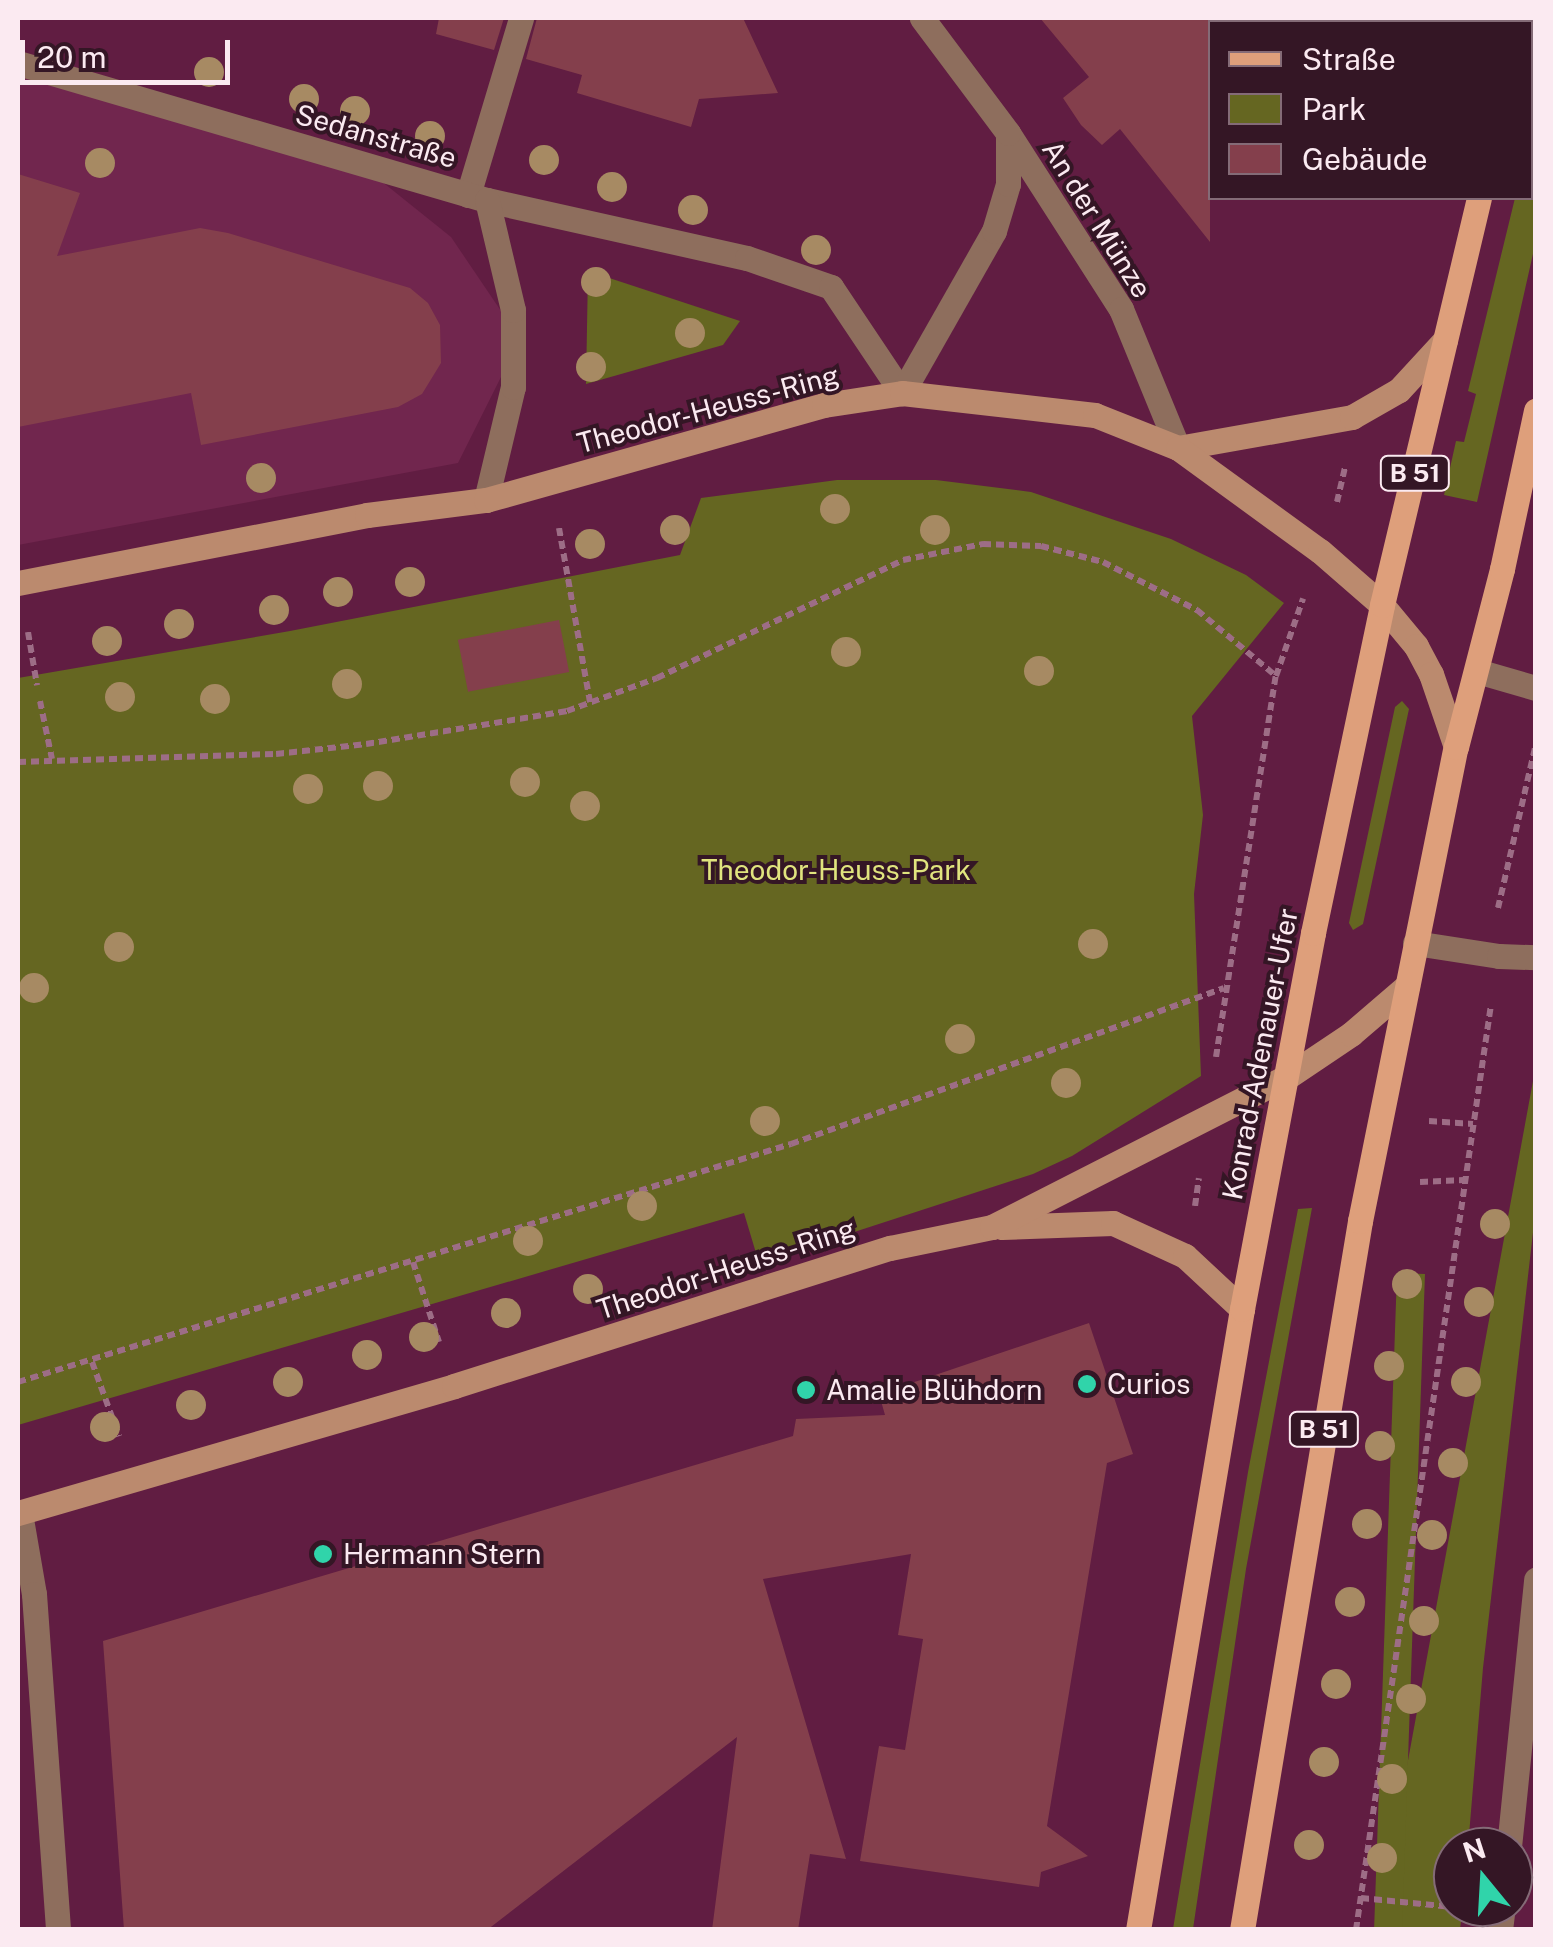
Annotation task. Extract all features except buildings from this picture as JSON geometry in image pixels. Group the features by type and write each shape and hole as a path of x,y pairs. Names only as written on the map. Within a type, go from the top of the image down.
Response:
{"main road":[{"name":"Konrad-Adenauer-Ufer","path":"1138,1930 1242,1310 1287,1076 1382,605 1407,515 1479,200"},
{"path":"1178,448 1352,418 1399,390 1445,340"},
{"name":"Theodor-Heuss-Ring","path":"18,584 368,516 486,500 824,405 902,393 1095,415 1178,448 1320,551 1382,605 1416,646 1431,674 1456,747"},
{"name":"B 51","path":"1242,1930 1360,1221 1456,747 1536,411"},
{"name":"Theodor-Heuss-Ring","path":"19,1513 454,1386 890,1248 992,1228 1287,1076 1351,1034 1407,986"},
{"path":"992,1228 1112,1223 1184,1256 1242,1310"}],"street":[{"path":"486,500 512,387 513,310 478,197 520,18"},
{"name":"An der Münze","path":"922,18 1008,133 1121,308 1178,448"},
{"name":"Sedanstraße","path":"18,63 478,197 746,258 831,288 902,393"},
{"name":"An der Münze","path":"902,393 994,231 1008,184 1008,133"},
{"path":"1476,672 1536,688"},
{"path":"1415,943 1499,956 1536,957"},
{"path":"19,1513 34,1594 58,1930"},
{"path":"1510,1827 1536,1579"}],"path":[{"path":"1184,1256 1276,676 1340,495 1352,418"},
{"path":"550,483 590,702"},
{"path":"18,762 276,754 567,710 656,678 903,560 982,544 1040,546 1103,562 1197,610 1276,676"},
{"path":"40,701 52,759"},
{"path":"1356,1930 1499,956 1498,896 1536,744"},
{"path":"18,1382 791,1144 1224,988"},
{"path":"412,1262 454,1386"},
{"path":"92,1362 134,1477"},
{"path":"1361,1898 1433,1905"}],"shaded area":[{"path":"18,76 375,176 451,237 520,339 458,463 18,545"}],"green space":[{"path":"1535,115 1535,245 1477,502 1444,495 1456,441 1464,442 1476,394 1468,391 1515,200 1533,200"},
{"path":"588,271 740,321 723,345 586,384"},
{"name":"Theodor-Heuss-Park","path":"837,480 936,480 1031,492 1171,539 1246,575 1284,603 1192,716 1203,815 1194,894 1201,1076 1072,1156 1033,1174 759,1263 744,1213 18,1425 18,678 290,631 680,555 701,498"},
{"path":"1402,701 1409,709 1363,924 1353,930 1349,923 1395,707"},
{"path":"1535,1070 1535,1215 1483,1668 1470,1827 1433,1827 1433,1927 1460,1929 1377,1929"},
{"path":"1312,1208 1246,1569 1193,1929 1173,1929 1248,1472 1298,1209"},
{"path":"1397,1273 1425,1274 1402,1930 1374,1930"}],"place":[{"name":"Curios","path":"1087,1384"},
{"name":"Amalie Blühdorn","path":"806,1390"},
{"name":"Hermann Stern","path":"323,1554"}]}
